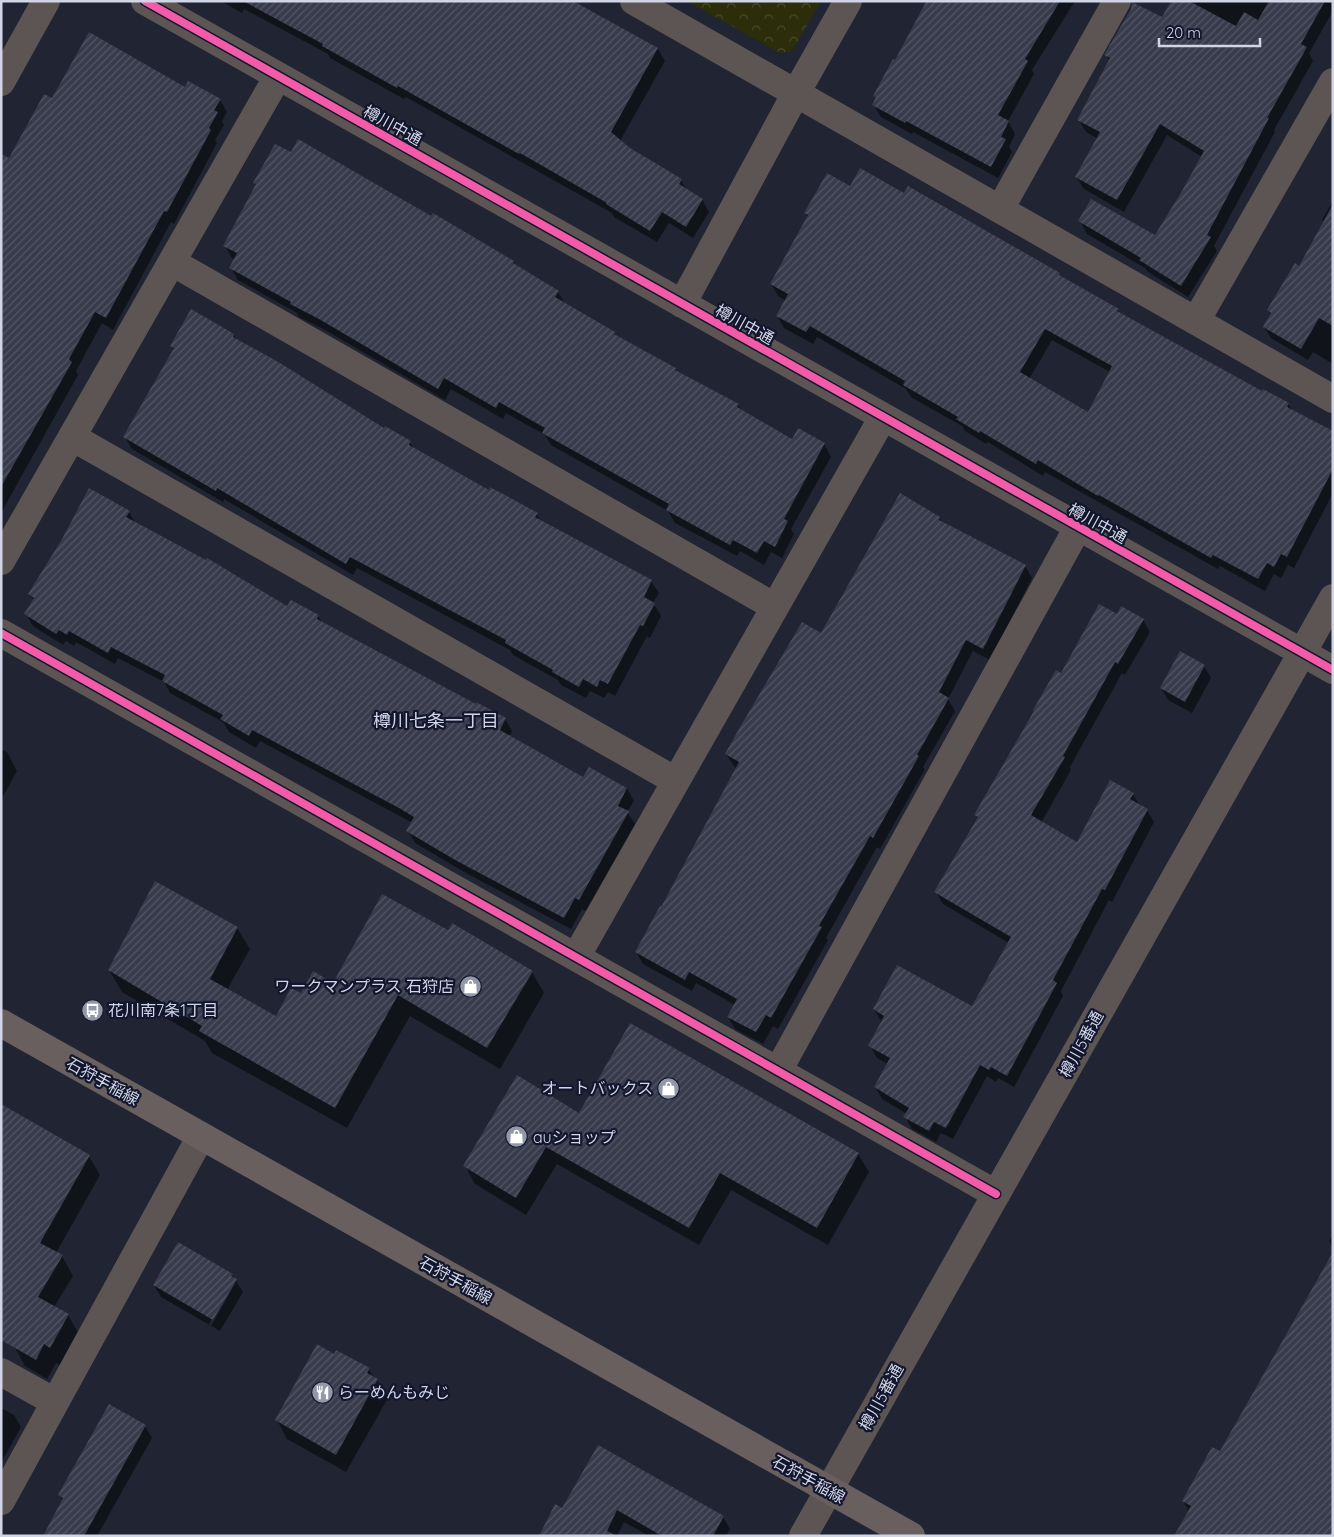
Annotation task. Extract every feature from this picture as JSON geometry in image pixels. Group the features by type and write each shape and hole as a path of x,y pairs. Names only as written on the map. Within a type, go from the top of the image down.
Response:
{"main road":[{"name":"石狩手稲線","path":"1,1023 911,1536"}],"street":[{"path":"1,82 46,1"},
{"name":"樽川中通","path":"145,1 1333,670"},
{"path":"634,1 1333,398"},
{"path":"682,304 848,1"},
{"path":"1000,209 1117,1"},
{"path":"1,561 278,76"},
{"path":"1196,321 1333,82"},
{"path":"172,262 775,608"},
{"path":"576,957 883,417"},
{"path":"72,437 676,781"},
{"path":"778,1071 1078,527"},
{"name":"樽川5番通","path":"803,1536 1333,598"},
{"path":"1,633 996,1194"},
{"path":"1,1501 201,1136"},
{"path":"1,1372 55,1402"}],"green space":[{"path":"687,1 821,1 792,51 780,53"}],"building":[{"path":"243,1 573,1 658,48 611,132 630,148 682,179 679,184 703,199 686,227 662,212 650,231 607,203 520,153 398,86 397,88 322,46 323,44"},
{"path":"1060,1 1025,59 1028,61 998,115 1009,121 1001,137 1006,139 991,167 906,121 905,123 872,105 876,97 873,96 926,2"},
{"path":"1171,1 1189,1 1236,26 1244,12 1258,20 1269,1 1325,1 1301,44 1307,47 1267,118 1269,118 1207,235 1211,237 1181,286 1139,260 1141,258 1078,221 1091,199 1155,235 1204,151 1160,124 1117,200 1075,177 1100,132 1077,120 1110,58 1104,55 1131,9 1132,2 1162,17"},
{"path":"89,32 185,87 188,81 221,99 214,110 218,112 209,128 211,130 167,212 164,211 106,318 95,312 69,359 72,362 1,487 1,154 9,158 44,94 52,98"},
{"path":"298,139 431,216 433,213 514,261 513,263 559,291 555,297 615,332 614,334 676,368 675,370 739,404 737,407 792,439 798,428 825,443 784,519 788,521 775,547 764,541 757,553 733,540 730,545 666,510 669,504 542,433 545,428 499,402 496,408 444,378 438,389 290,304 291,302 229,268 237,253 223,246 256,184 253,183 275,144 291,152"},
{"path":"860,168 904,193 908,186 1060,273 1059,275 1119,309 1117,311 1262,391 1263,389 1289,403 1287,407 1333,431 1333,469 1287,557 1281,554 1274,567 1267,563 1258,579 1213,555 1211,558 1098,496 1038,460 1036,464 980,431 979,433 956,419 958,417 903,385 905,381 810,326 806,332 776,316 788,294 770,284 808,215 804,213 827,173 850,186","holes":["1045,329 1112,366 1088,412 1020,372"]},
{"path":"1333,204 1333,326 1319,318 1301,349 1263,327 1271,313 1267,310 1295,263 1299,266"},
{"path":"191,309 234,334 233,337 280,363 384,428 385,426 411,441 409,445 489,490 490,487 538,513 535,517 652,580 644,597 655,603 643,626 640,625 608,684 600,680 597,687 583,679 579,687 505,643 506,640 350,557 346,564 217,488 216,491 123,437 174,348 170,346"},
{"path":"89,488 130,511 126,517 206,560 207,558 287,606 291,600 319,615 317,619 476,704 476,702 506,718 500,730 583,777 589,767 627,788 618,806 629,811 579,900 575,898 564,918 457,861 406,831 414,817 399,808 252,730 249,736 220,719 223,715 162,681 165,675 111,647 108,653 69,631 67,635 59,630 56,634 24,614 34,598 28,594 61,541"},
{"path":"900,493 940,517 939,520 1026,565 983,649 966,640 939,692 949,698 917,755 919,756 873,838 870,836 819,926 822,927 771,1018 766,1015 756,1032 727,1017 737,999 689,972 685,980 635,952 739,762 725,754 739,729 802,622 821,633"},
{"path":"1099,604 1117,614 1121,606 1144,619 1118,664 1115,662 1063,756 1065,757 1031,815 1077,842 1110,780 1134,793 1130,799 1148,809 1105,890 1102,889 1053,980 1057,983 1007,1076 991,1067 989,1070 980,1065 946,1128 934,1122 929,1131 903,1117 909,1108 874,1087 890,1058 868,1046 884,1016 873,1009 897,965 972,1006 1011,937 934,892 978,817 974,815 1033,710 1056,670 1061,673"},
{"path":"1180,651 1205,665 1185,702 1160,688"},
{"path":"155,881 238,927 210,979 276,1016 291,988 301,993 313,971 333,983 382,894 448,930 452,923 533,971 487,1048 398,995 335,1108 199,1031 202,1026 108,970"},
{"name":"オートバックス","path":"630,1023 859,1153 817,1228 720,1173 689,1228 546,1147 516,1198 463,1166 517,1075 579,1113"},
{"path":"1,1104 90,1155 40,1243 63,1255 38,1297 69,1314 50,1348 44,1344 36,1360 1,1340"},
{"path":"178,1242 233,1274 231,1276 237,1279 213,1320 153,1285"},
{"path":"1333,1252 1333,1536 1174,1536 1191,1506 1182,1501 1212,1447 1220,1451"},
{"path":"317,1344 334,1354 336,1350 370,1368 367,1373 378,1379 336,1455 275,1420"},
{"path":"109,1404 146,1425 84,1536 43,1536 63,1498 58,1495"},
{"path":"598,1445 724,1516 713,1536 662,1536 617,1510 607,1531 617,1536 539,1536 555,1504 562,1508"}],"cycle path":[{"path":"145,1 1333,670"},
{"path":"1,633 996,1194"}],"place":[{"name":"ワークマンプラス 石狩店","path":"470,986"},
{"name":"花川南7条1丁目","path":"92,1010"},
{"name":"オートバックス","path":"669,1088"},
{"name":"auショップ","path":"517,1137"},
{"name":"らーめんもみじ","path":"322,1392"}],"district":[{"name":"樽川七条一丁目","path":"436,721"}]}
